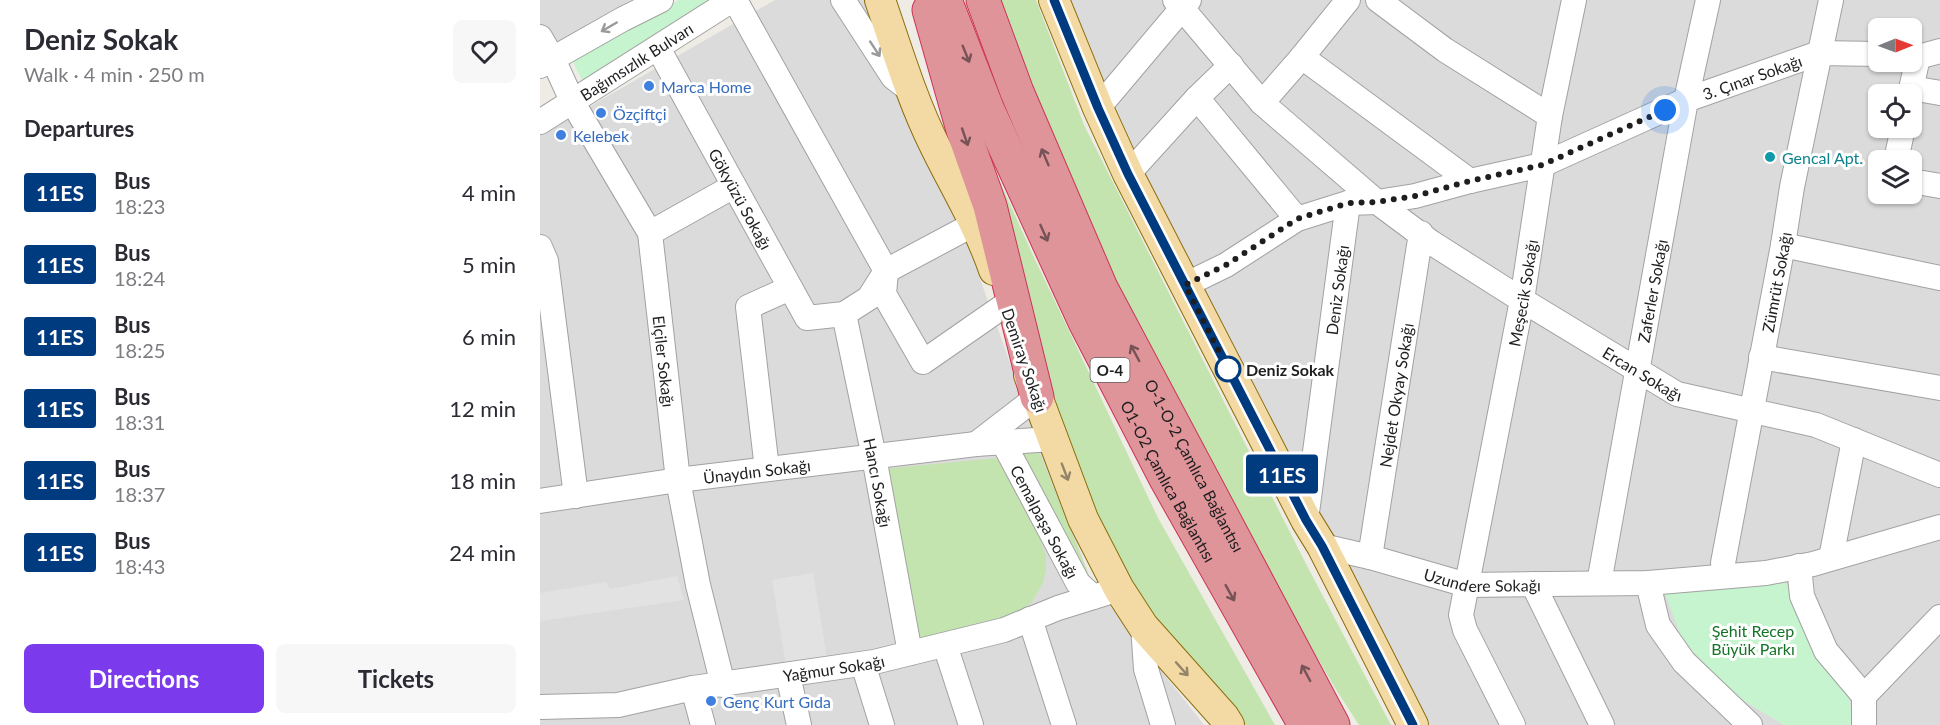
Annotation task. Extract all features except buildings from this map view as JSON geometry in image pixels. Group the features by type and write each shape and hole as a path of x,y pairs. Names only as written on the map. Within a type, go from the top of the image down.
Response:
{"highway":[{"path":"926,0 963,130 990,206 1037,397"},
{"name":"O1-O2 Çamlıca Bağlantısı","path":"945,0 987,108 1085,322 1166,479 1305,725"},
{"name":"O-1-O-2 Çamlıca Bağlantısı","path":"983,0 1017,92 1101,288 1333,725"}],"main road":[{"name":"Demiray Sokağı","path":"880,0 912,91 934,144 976,223 1052,439 1083,519 1106,593 1143,626"},
{"path":"1056,1 1098,108 1128,174 1413,725"},
{"path":"1143,626 1229,725"}],"street":[{"path":"547,63 622,19 661,0"},
{"path":"733,0 886,272 884,294 923,362 1005,305"},
{"name":"Bağımsızlık Bulvarı","path":"540,122 733,0"},
{"path":"843,0 893,78 912,91"},
{"path":"1262,103 1348,0"},
{"path":"1378,0 1444,50 1550,116"},
{"name":"Meşecik Sokağı","path":"1514,725 1465,630 1461,615 1522,300 1550,116 1574,0"},
{"name":"Zaferler Sokağı","path":"1599,583 1686,100 1707,0"},
{"name":"Zümrüt Sokağı","path":"1723,563 1792,187 1831,0"},
{"path":"1098,108 1182,3"},
{"name":"Ercan Sokağı","path":"1182,3 1262,103 1377,202 1432,243 1522,300 1677,394 1815,425 1940,476"},
{"name":"Elçiler Sokağı","path":"540,37 547,63 650,233 678,480 698,585 723,685"},
{"name":"Gökyüzü Sokağı","path":"657,48 807,318 844,314"},
{"path":"1819,53 1868,54"},
{"name":"3. Çınar Sokağı","path":"1185,285 1226,265 1297,219 1348,203 1377,202 1415,196 1542,165 1686,100 1819,53"},
{"path":"1913,84 1923,55"},
{"path":"1302,57 1470,181"},
{"path":"1128,174 1197,98 1231,65"},
{"path":"1922,92 1940,93"},
{"path":"1197,98 1297,219"},
{"path":"1922,183 1940,186"},
{"path":"650,233 734,186"},
{"name":"Deniz Sokağı","path":"1306,520 1348,203"},
{"path":"844,314 869,298 886,272 976,223"},
{"name":"Nejdet Okyay Sokağı","path":"1370,557 1421,233"},
{"path":"1783,245 1940,278"},
{"path":"540,248 546,261 576,496"},
{"path":"767,469 748,307 790,288"},
{"name":"Hancı Sokağı","path":"844,314 874,457 909,653"},
{"path":"1761,357 1940,388"},
{"path":"976,444 1037,397"},
{"name":"Ünaydın Sokağı","path":"540,501 767,469 976,444 1052,439"},
{"path":"1831,558 1854,440"},
{"name":"Cemalpaşa Sokağı","path":"1003,442 1078,583 1106,593"},
{"name":"Uzundere Sokağı","path":"1322,546 1370,557 1467,585 1648,583 1766,573 1799,567 1940,527"},
{"name":"Uzundere Sokağı","path":"1648,583 1723,563 1799,567"},
{"path":"1799,567 1802,596 1826,651 1864,696 1864,725"},
{"path":"1648,583 1658,625 1684,662 1750,725"},
{"path":"1533,584 1602,725"},
{"name":"Yağmur Sokağı","path":"540,706 620,715 693,688 863,664 945,645 1004,630 1058,608 1106,593"},
{"path":"1864,696 1940,616"},
{"path":"1030,620 1064,725"},
{"path":"1143,626 1146,669 1163,725"},
{"path":"945,645 971,725"},
{"path":"863,664 882,725"},
{"path":"788,675 799,725"},
{"path":"693,688 703,725"}],"shaded area":[{"path":"540,0 630,0 540,51"},
{"path":"775,0 869,0 954,206 1092,583 1204,725 540,725 540,135"},
{"path":"1070,0 1940,0 1940,725 1429,725 1323,527 1097,78"},
{"path":"813,573 827,658 786,665 772,580"},
{"path":"677,576 684,600 540,621 540,593 606,582 610,589"}],"green space":[{"path":"679,0 723,0 584,84 572,60"},
{"path":"999,0 1036,0 1084,125 1305,562 1391,725 1359,725 1248,540 1142,339 1085,218"},
{"path":"975,126 1031,251 1158,518 1275,725 1241,725 1216,688 1136,594 1092,517 1049,387"},
{"path":"1038,449 1092,583 1018,450"},
{"path":"997,458 1040,539 1046,556 1043,583 1032,602 1012,619 916,648 883,469"},
{"name":"Şehit Recep Büyük Parkı","path":"1785,581 1816,651 1848,690 1853,725 1784,725 1737,697 1682,640 1663,587"}],"bus line":[{"name":"11ES","path":"1054,0 1128,174 1413,725"}],"place":[{"name":"Marca Home","path":"649,86"},
{"name":"Özçiftçi","path":"601,113"},
{"name":"Kelebek","path":"561,135"},
{"name":"Gencal Apt.","path":"1770,157"},
{"name":"Deniz Sokak","path":"1228,369"},
{"name":"Genç Kurt Gıda","path":"711,701"}],"route":[{"path":"1228,369 1185,285 1226,265 1297,219 1348,203 1377,202 1415,196 1542,165 1665,110"}]}
